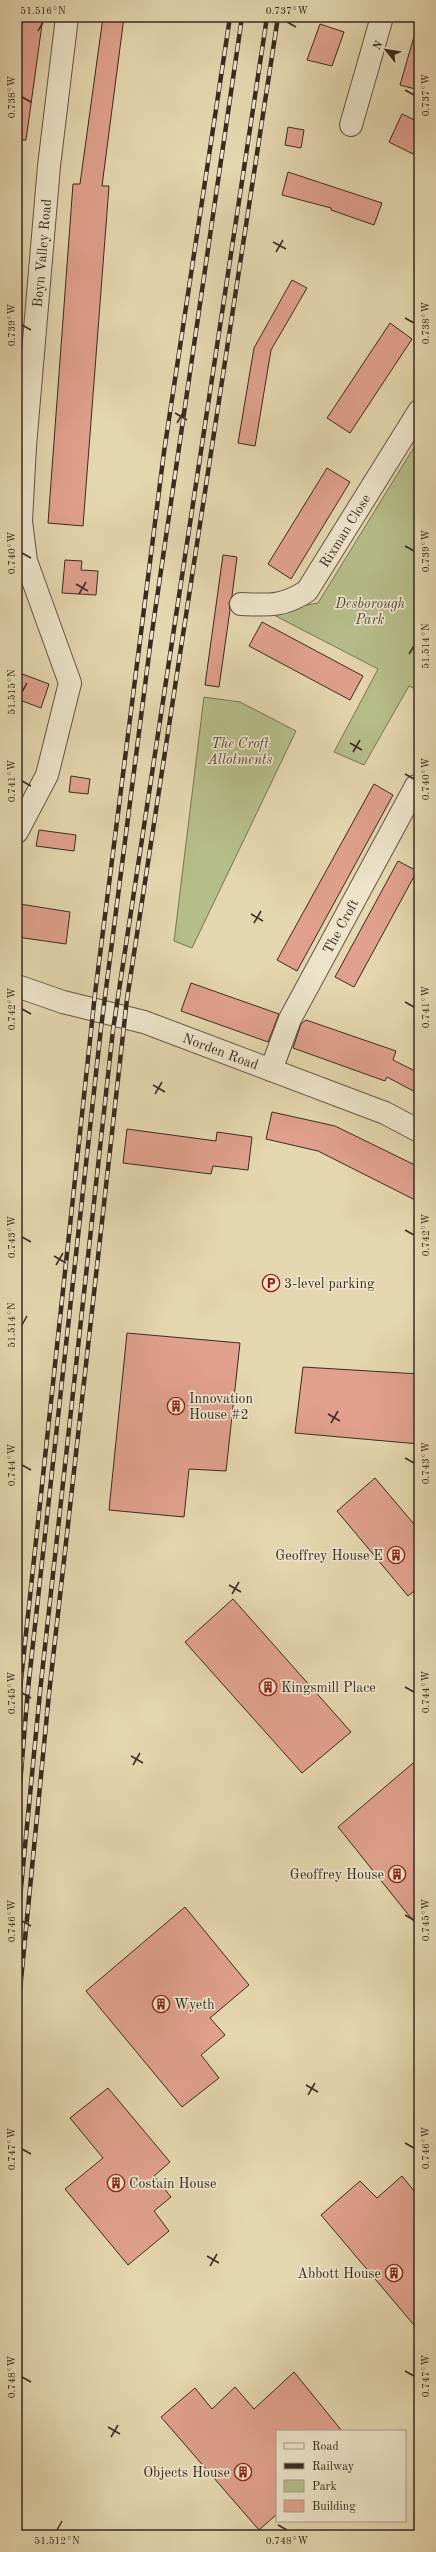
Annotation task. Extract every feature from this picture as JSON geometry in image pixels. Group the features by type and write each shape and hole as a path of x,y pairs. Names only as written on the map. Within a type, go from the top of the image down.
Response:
{"street":[{"name":"Boyn Valley Road","path":"17,832 47,775 70,683 26,561 19,521 49,166 67,17"},
{"path":"351,125 382,17"},
{"name":"Rixman Close","path":"241,604 276,606 295,599 307,592 419,411"},
{"name":"The Croft","path":"271,1070 290,1019 416,786"},
{"name":"Norden Road","path":"17,986 63,1002 144,1022 385,1113 419,1131"}],"green space":[{"name":"Desborough Park","path":"419,439 419,691 409,686 364,765 334,752 378,669 268,612 318,603"},
{"name":"The Croft Allotments","path":"204,697 240,702 296,731 192,948 174,941"}],"building":[{"path":"23,17 43,17 26,140 17,140 17,57"},
{"path":"103,17 124,17 102,186 109,186 83,526 48,523 73,184 80,184"},
{"path":"320,24 344,32 332,66 307,60"},
{"path":"415,33 419,33 419,90 400,85"},
{"path":"402,114 419,122 419,141 413,154 389,142"},
{"path":"288,127 304,130 301,148 285,145"},
{"path":"288,172 382,203 374,225 331,210 331,208 282,195"},
{"path":"292,280 307,288 271,350 255,446 238,443 254,348"},
{"path":"390,323 412,339 350,433 327,418"},
{"path":"327,468 350,482 291,579 268,564"},
{"path":"223,555 237,557 232,596 229,603 230,610 219,687 205,685"},
{"path":"65,560 82,561 81,570 98,571 96,595 62,593"},
{"path":"262,622 363,676 350,700 249,646"},
{"path":"17,672 49,684 41,708 17,699"},
{"path":"71,776 90,779 88,794 69,792"},
{"path":"374,784 393,795 297,971 277,960"},
{"path":"39,830 76,835 74,851 36,846"},
{"path":"398,861 417,871 354,987 335,977"},
{"path":"20,904 70,912 66,944 17,937"},
{"path":"191,983 279,1014 268,1042 181,1011"},
{"path":"306,1020 396,1051 393,1060 419,1073 419,1094 387,1077 385,1081 293,1048 301,1024"},
{"path":"272,1112 335,1126 419,1167 419,1202 318,1151 266,1139"},
{"path":"127,1129 216,1141 217,1132 252,1137 248,1170 213,1166 211,1174 123,1163"},
{"name":"Innovation House #2","path":"127,1333 240,1343 226,1471 189,1469 184,1517 109,1510"},
{"path":"303,1367 419,1374 419,1444 295,1433"},
{"name":"Geoffrey House E","path":"375,1478 419,1530 419,1587 408,1596 337,1511"},
{"name":"Kingsmill Place","path":"233,1599 351,1732 302,1773 185,1642"},
{"name":"Geoffrey House","path":"419,1758 419,1928 338,1827"},
{"name":"Wyeth","path":"185,1907 249,1985 210,2018 225,2035 201,2055 219,2078 182,2107 86,1991"},
{"name":"Costain House","path":"108,2088 170,2162 154,2176 171,2197 154,2211 169,2231 128,2265 65,2189 103,2158 70,2118"},
{"name":"Abbott House","path":"402,2176 419,2197 419,2331 321,2215 360,2181 377,2198"},
{"name":"Objects House","path":"294,2372 341,2430 276,2430 276,2515 259,2530 161,2417 195,2388 212,2409 235,2387 254,2409"}],"railway":[{"path":"17,1717 95,994 164,452 230,17"},
{"path":"17,1820 28,1689 101,1028 151,639 242,17"},
{"path":"17,1929 40,1692 113,1030 267,17"},
{"path":"17,2021 49,1694 127,999 278,17"}],"place":[{"name":"3-level parking","path":"271,1283"},
{"name":"Innovation House #2","path":"176,1406"},
{"name":"Geoffrey House E","path":"396,1555"},
{"name":"Kingsmill Place","path":"268,1687"},
{"name":"Geoffrey House","path":"397,1874"},
{"name":"Wyeth","path":"161,2004"},
{"name":"Costain House","path":"116,2183"},
{"name":"Abbott House","path":"394,2273"},
{"name":"Objects House","path":"243,2472"}]}
